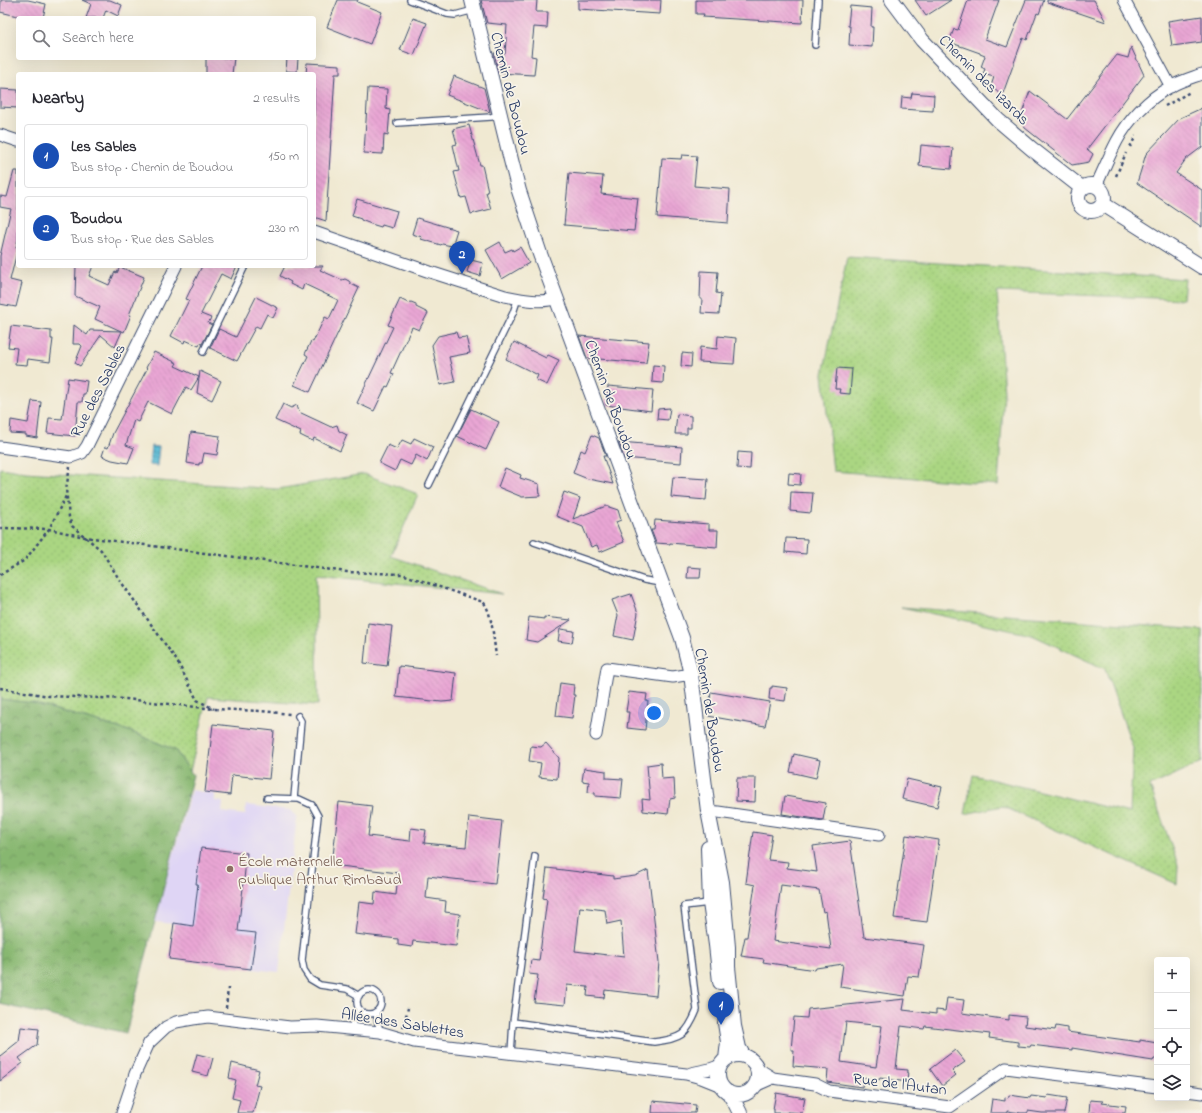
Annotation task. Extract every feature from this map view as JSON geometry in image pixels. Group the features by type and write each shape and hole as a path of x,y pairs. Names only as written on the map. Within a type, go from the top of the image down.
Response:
{"street":[{"name":"Chemin des Izards","path":"892,0 922,40 998,120 1082,189"},
{"path":"1124,0 1171,86"},
{"name":"Chemin de Boudou","path":"473,5 519,191 556,298 682,638 691,674 708,811 717,902 716,944 728,1042 723,1062"},
{"path":"1096,186 1117,141 1127,126 1146,105 1171,86 1202,74"},
{"path":"0,135 16,140"},
{"path":"1086,186 1096,186 1103,194 1103,204 1096,211 1091,212 1081,208 1078,198 1079,193 1086,186"},
{"path":"1103,204 1202,267"},
{"path":"316,233 430,272 506,296 550,301 556,298"},
{"name":"Rue des Sables","path":"0,447 71,457 82,453 87,446 175,268"},
{"path":"596,735 606,668 673,677 691,674"},
{"path":"708,811 879,834"},
{"name":"Chemin de Boudou","path":"717,902 728,947 728,968 734,1026 739,1048 743,1055"},
{"name":"Allée des Sablettes","path":"122,1113 135,1074 149,1043 166,1027 176,1022 208,1017 290,1027 317,1026 380,1032 414,1042 686,1074 701,1078 725,1089"},
{"path":"740,1113 735,1103 719,1081 718,1076 723,1062 732,1056 737,1055 743,1055 750,1059 757,1068 758,1077 748,1100 748,1113"},
{"name":"Allée des Sablettes","path":"686,1074 710,1069 723,1062"},
{"name":"Rue de l'Autan","path":"757,1068 773,1078 815,1084 829,1091 950,1107 1006,1068 1154,1088"},
{"path":"725,1089 737,1095 747,1093 753,1088 773,1078"},
{"path":"1190,1091 1202,1093"}],"lane":[{"path":"410,0 447,14 455,15 473,5"},
{"path":"815,45 818,0"},
{"path":"397,123 491,117 499,115"},
{"path":"203,352 244,268"},
{"path":"429,485 513,313 518,298"},
{"path":"534,542 644,580 655,582 661,580"},
{"path":"294,798 301,720 298,716"},
{"path":"267,798 299,798 312,805 318,816 302,960 304,970 310,979 320,986 347,989 359,996"},
{"path":"511,1054 513,1022 535,856"},
{"path":"513,1022 654,1042 669,1041 682,1035 691,1024 697,1010 684,906 717,902"},
{"path":"366,990 371,990 379,995 381,1005 376,1013 371,1015 362,1013 359,1010 357,1000 359,996 366,990"},
{"path":"352,1030 353,1020 359,1010"},
{"path":"376,1013 380,1032"}],"path":[{"path":"1164,107 1191,92"},
{"path":"1114,180 1128,149 1138,133"},
{"path":"71,457 66,495 69,518 72,526 100,550 177,661 197,700 214,709"},
{"path":"0,575 25,560 49,529 66,495"},
{"path":"0,528 49,529 85,537 347,572 402,574 483,602 490,613 496,656"},
{"path":"0,688 49,696 126,699 214,709 261,711 298,716"},
{"path":"224,1019 228,988"},
{"path":"400,1037 408,1008"}],"shaded area":[{"name":"École maternelle publique Arthur Rimbaud","path":"191,790 215,794 215,801 223,802 222,812 245,815 246,805 291,810 297,817 279,972 169,959 174,924 155,922"}],"green space":[{"path":"847,257 1185,279 1183,299 997,292 1004,393 998,485 833,471 823,374"},
{"path":"0,468 26,472 278,489 364,474 418,494 391,556 502,594 316,575 318,705 208,697 190,771 175,750 129,731 33,703 0,699"},
{"path":"901,607 1202,630 1202,762 1150,786 1178,865 1177,884 1002,806 965,814 973,775 1130,813 1133,748 1105,669 1032,635"},
{"path":"0,699 33,703 129,731 175,750 193,775 126,1033 0,1004"}],"water":[{"path":"151,446 159,447 157,466 149,465"}],"building":[{"path":"1,0 28,0 46,4 43,16 17,16 0,12"},
{"path":"82,0 110,0 122,5 118,16 106,10 104,16 87,16 91,4"},
{"path":"338,0 358,0 357,2 382,12 370,44 327,27"},
{"path":"481,0 537,0 536,12 548,12 547,28 534,27 531,56 536,57 534,75 499,73 494,53 505,54 507,25 487,23"},
{"path":"578,0 661,0 660,14 578,9"},
{"path":"696,0 803,0 802,23 703,17 704,14 696,14"},
{"path":"915,0 951,0 926,16"},
{"path":"968,0 999,0 985,39 1007,47 1026,0 1044,0 1039,14 1037,13 1027,40 1023,38 1002,96 991,86 994,77 983,74 985,69 981,67 985,56 949,42 954,29 958,30"},
{"path":"1047,0 1094,0 1106,22 1047,2"},
{"path":"850,6 872,8 872,47 849,45 850,26 848,26"},
{"path":"1202,16 1202,42 1172,46 1168,21"},
{"path":"413,18 427,23 414,55 400,50"},
{"path":"1131,47 1144,75 1087,149 1093,154 1089,162 1072,165 1025,128 1020,119 1030,91 1067,119 1117,55 1128,58"},
{"path":"206,60 234,60 232,72 206,72"},
{"path":"287,60 298,60 297,72 286,71"},
{"path":"307,63 340,65 340,74 335,74 326,221 316,218 316,72 306,72"},
{"path":"454,76 484,88 490,112 447,95"},
{"path":"368,88 387,89 386,109 390,110 388,135 384,134 383,154 364,153"},
{"path":"0,89 16,90 16,108 0,107"},
{"path":"912,93 934,95 933,111 901,109 902,97 911,98"},
{"path":"1202,108 1202,147 1186,159 1176,173 1202,190 1202,227 1137,183 1146,154 1180,118"},
{"path":"469,125 480,165 482,165 488,191 486,192 491,209 471,214 466,197 461,198 454,172 459,171 453,145 457,144 453,129"},
{"path":"921,145 953,148 951,169 919,166"},
{"path":"682,155 697,156 694,186 730,189 728,223 657,217 662,158 681,159"},
{"path":"14,171 16,171 16,256 10,280 22,283 16,307 0,304 0,256 11,209 0,207 0,196 7,197"},
{"path":"569,173 603,176 601,194 638,198 634,231 564,225"},
{"path":"357,199 397,211 392,228 371,224 352,216"},
{"path":"417,218 457,230 452,246 441,245 421,239 422,237 412,234"},
{"path":"500,242 505,252 512,249 513,251 520,247 529,263 502,279 486,250"},
{"path":"471,260 483,263 480,276 467,272"},
{"path":"316,266 323,266 320,270 342,280 345,279 359,288 310,392 294,385 308,356 305,354 311,341 313,342 325,317 329,319 338,300 304,284 302,290 290,284 291,282 280,276 284,268 316,268"},
{"path":"76,268 92,268 89,276 109,285 115,272 117,273 120,268 144,277 124,332 122,331 115,347 101,335 80,366 75,363 82,346 80,344 73,344 74,325 87,335 90,330 121,331 95,319 100,307 75,296"},
{"path":"201,268 236,268 231,279 221,274 201,314 211,318 208,323 212,325 202,344 200,343 199,346 185,340 184,343 171,336 189,300 186,299"},
{"path":"701,271 718,272 716,293 721,294 719,314 701,313"},
{"path":"256,297 278,308 273,318 267,314 260,328 256,326 237,361 210,348 219,329 236,337"},
{"path":"400,299 408,303 411,302 416,304 416,307 428,313 419,330 412,327 391,373 394,374 388,387 386,386 374,411 357,403 393,327 388,325"},
{"path":"11,326 51,331 51,339 53,339 50,362 28,359 27,365 15,364 17,348 8,347"},
{"path":"456,332 458,338 466,337 470,353 449,357 455,382 440,385 432,345 438,336"},
{"path":"579,336 649,342 646,363 587,358"},
{"path":"718,336 736,338 734,364 699,362 700,347 717,349"},
{"path":"514,342 546,358 548,355 559,360 547,385 536,380 538,375 506,359"},
{"path":"154,352 177,363 175,366 199,377 191,390 186,387 172,414 148,402 138,422 134,420 126,445 134,448 128,463 112,460 102,456 105,447 108,448 113,433 147,369 146,368"},
{"path":"682,353 692,354 691,367 681,366"},
{"path":"653,365 664,366 663,383 652,382"},
{"path":"837,368 852,369 850,394 839,393 840,389 835,389"},
{"path":"200,371 221,381 212,400 197,393"},
{"path":"68,378 87,381 82,402 78,402 75,436 47,433 49,418 62,419"},
{"path":"608,386 653,390 651,411 606,405"},
{"path":"32,401 41,402 37,438 26,436 26,434 10,433 11,420 28,423"},
{"path":"283,404 291,408 297,405 299,412 331,427 337,425 339,431 347,435 340,451 314,438 313,441 306,438 300,435 301,432 275,420"},
{"path":"670,408 668,420 657,419 658,409"},
{"path":"471,409 499,422 486,450 457,436"},
{"path":"677,414 691,416 691,428 687,428 687,434 675,434"},
{"path":"191,432 220,436 217,455 204,453 202,463 199,463 199,465 187,463"},
{"path":"592,435 599,438 606,456 603,456 613,484 588,479 573,473 581,450 585,452"},
{"path":"414,438 433,447 427,461 416,455 411,465 400,460 395,471 379,463 388,445 397,449 402,440 411,444"},
{"path":"619,442 682,447 681,463 624,458"},
{"path":"738,452 751,453 750,469 737,468"},
{"path":"505,468 521,475 520,478 539,484 540,496 522,497 498,487"},
{"path":"789,473 801,474 800,485 788,484"},
{"path":"673,477 708,479 706,500 671,497"},
{"path":"564,492 580,498 573,519 606,506 618,510 621,520 616,522 624,542 600,552 597,545 591,547 583,527 556,516"},
{"path":"791,492 813,493 811,513 790,511"},
{"path":"655,520 709,524 709,530 718,530 717,547 656,543 651,530 654,530"},
{"path":"786,538 807,539 806,554 785,552"},
{"path":"688,567 701,568 700,578 687,578"},
{"path":"631,594 638,613 633,640 614,636 618,615 612,600"},
{"path":"529,617 571,620 537,642 526,640"},
{"path":"368,623 392,626 387,666 364,663"},
{"path":"560,629 574,631 572,643 558,641"},
{"path":"399,666 456,673 453,701 442,702 396,697"},
{"path":"560,683 574,685 573,695 575,695 572,718 556,716"},
{"path":"772,686 787,688 785,701 769,699 770,688 772,688"},
{"path":"629,692 647,694 646,701 648,701 645,730 627,728 629,712 626,712"},
{"path":"711,692 770,702 765,726 708,716"},
{"path":"213,724 274,731 269,779 232,775 230,795 205,792"},
{"path":"546,743 559,758 557,779 539,777 541,763 529,761 531,746 541,747"},
{"path":"794,754 820,760 816,778 790,772"},
{"path":"661,763 662,779 674,778 675,798 670,799 668,814 643,811 642,799 650,800 647,765"},
{"path":"584,768 606,771 606,778 623,779 621,798 595,796 595,793 588,792 589,782 582,781"},
{"path":"737,778 756,778 755,802 736,801"},
{"path":"907,779 942,787 937,807 902,799"},
{"path":"785,796 826,803 823,820 782,814"},
{"path":"339,802 372,806 368,836 410,841 411,828 426,830 424,843 466,847 469,817 502,821 495,884 428,876 426,898 446,901 445,912 460,914 456,946 413,941 412,947 398,945 398,939 355,934 359,902 374,904 375,892 396,895 398,873 332,865"},
{"path":"753,832 772,835 768,860 788,862 787,868 817,872 813,846 850,841 864,937 924,945 919,977 908,976 905,996 840,987 843,964 816,968 815,970 763,962 764,959 741,956 745,937 747,937 755,885 746,883","holes":["781,885 819,890 823,912 826,911 831,949 773,941"]},
{"path":"906,835 939,840 927,922 894,918"},
{"path":"201,848 247,853 238,931 256,933 251,969 169,959 174,923 193,926 198,884 196,884"},
{"path":"547,868 613,876 613,879 635,876 648,870 659,962 656,996 605,990 604,998 587,996 588,987 567,985 565,1005 534,1002 538,975 529,974 531,960 539,961 547,899 543,898","holes":["580,907 605,910 607,924 621,921 624,957 575,951"]},
{"path":"947,998 964,1000 962,1013 1009,1020 1009,1015 1026,1017 1025,1026 1055,1030 1056,1026 1067,1028 1067,1032 1140,1042 1140,1040 1154,1042 1154,1059 1153,1061 1072,1048 1072,1050 1031,1045 1030,1047 1018,1046 1018,1042 989,1038 990,1034 925,1026 924,1029 901,1026 896,1069 908,1070 907,1082 863,1077 862,1087 827,1082 828,1069 793,1066 794,1050 791,1050 794,1017 807,1018 808,1009 905,999 903,1010 936,1014 936,1010 945,1011","holes":["846,1022 882,1026 876,1067 841,1062"]},
{"path":"21,1027 39,1029 37,1045 19,1058 23,1063 0,1081 0,1056 19,1041"},
{"path":"955,1050 965,1062 952,1071 956,1075 942,1086 930,1069"},
{"path":"197,1054 213,1058 208,1076 192,1072"},
{"path":"232,1063 259,1070 255,1085 260,1086 253,1113 237,1113 240,1100 232,1098 236,1080 229,1078"},
{"path":"776,1093 805,1098 802,1113 774,1113 773,1109"},
{"path":"1009,1095 1030,1098 1031,1096 1047,1098 1048,1095 1067,1098 1064,1113 1042,1113 1028,1111 1028,1113 1021,1113 1007,1111 1007,1113 990,1113 992,1099 1005,1101 1005,1097 1008,1098"},
{"path":"1090,1100 1126,1106 1125,1113 1089,1113"},
{"path":"653,1101 696,1105 695,1113 652,1113"}],"place":[{"name":"Boudou","path":"462,274"},
{"name":"École maternelle publique Arthur Rimbaud","path":"230,869"},
{"name":"Les Sables","path":"721,1025"}]}
